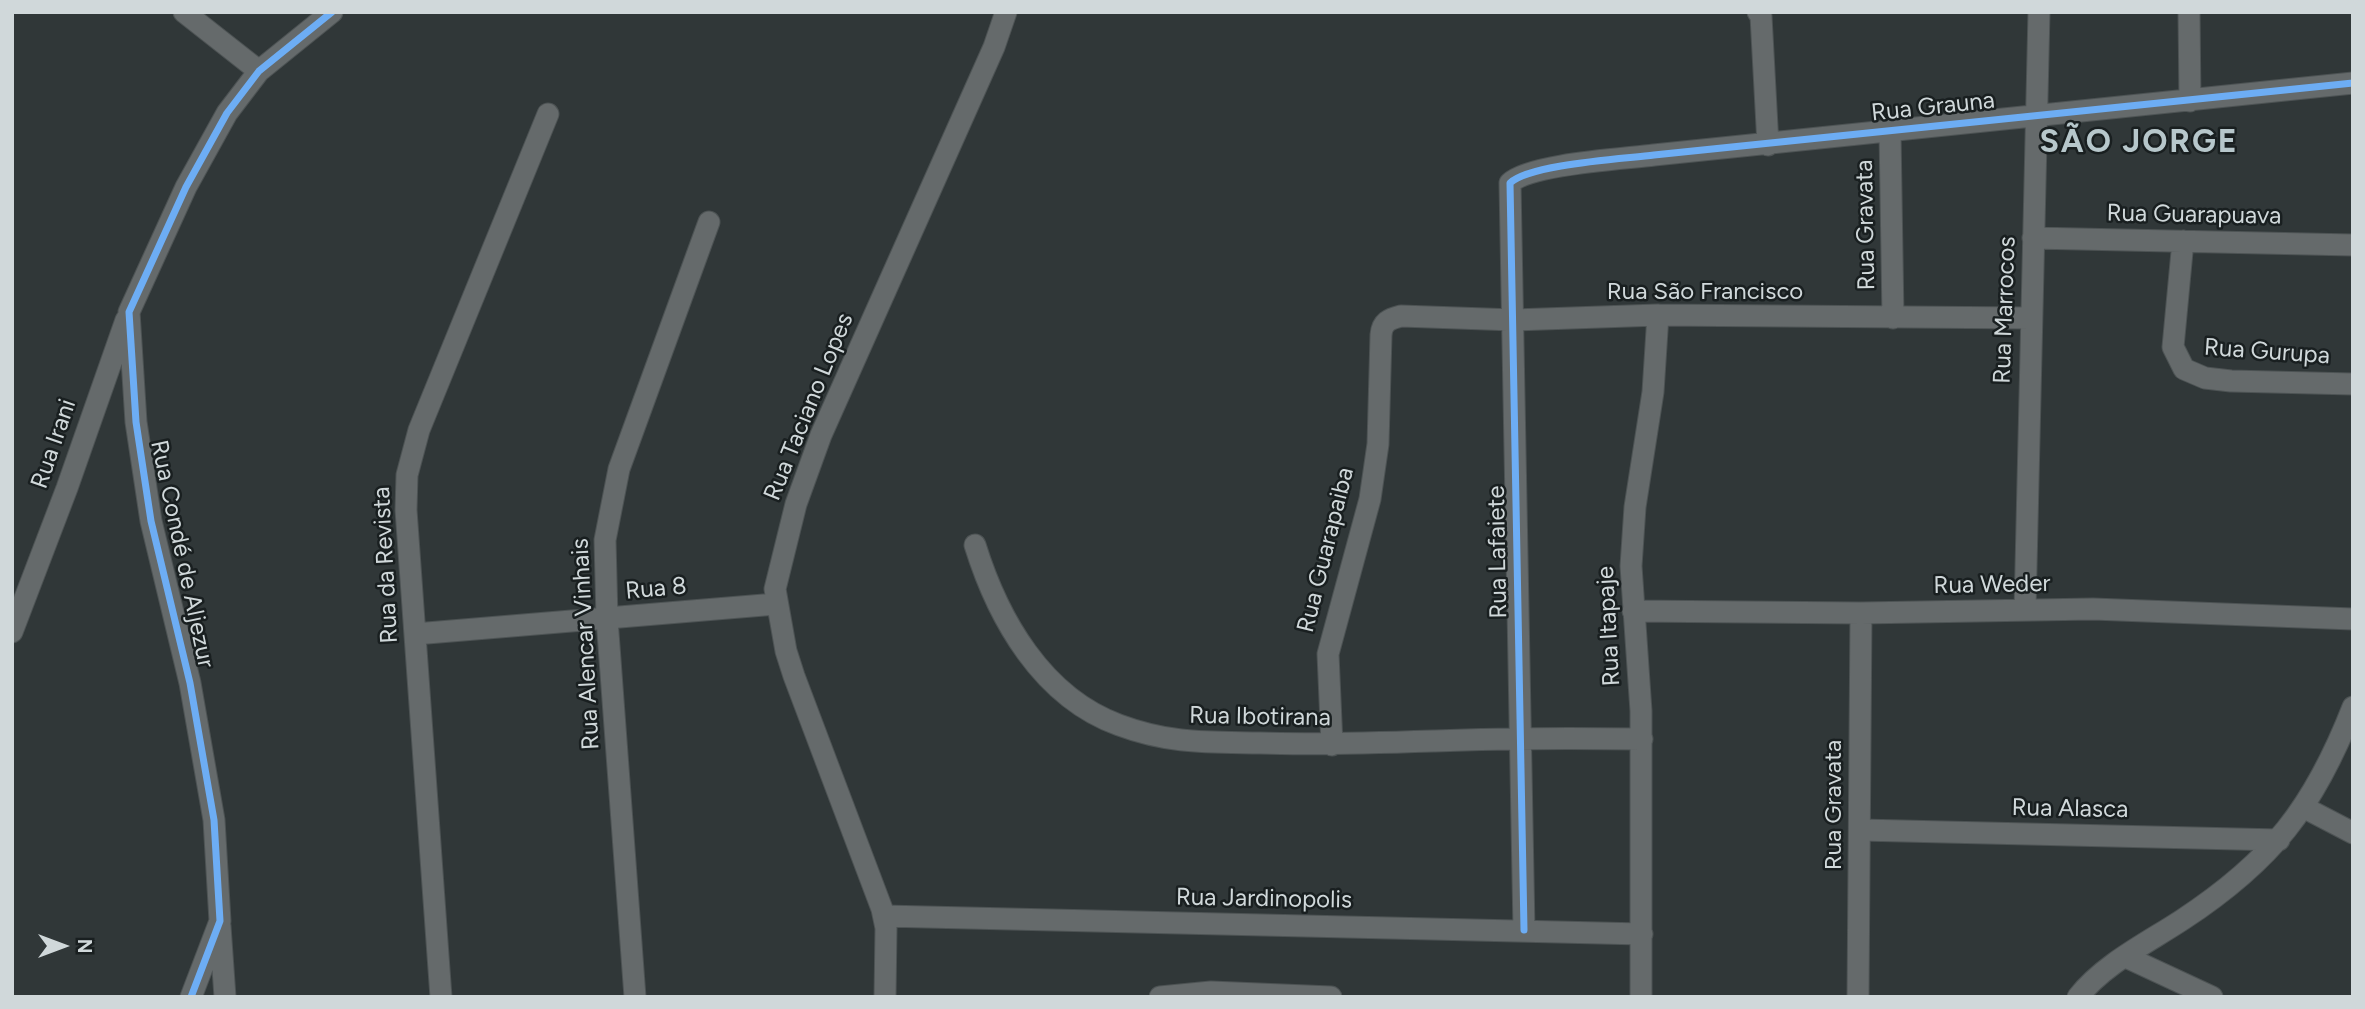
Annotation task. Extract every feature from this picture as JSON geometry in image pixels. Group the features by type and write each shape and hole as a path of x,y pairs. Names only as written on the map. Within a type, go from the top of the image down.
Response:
{"street":[{"path":"184,12 259,71"},
{"name":"Rua Condé de Aljezur","path":"191,997 220,921 209,784 187,671 151,521 136,422 129,312 206,147 259,71 332,12"},
{"name":"Rua Taciano Lopes","path":"885,997 884,916 794,677 776,604 775,589 785,541 821,435 994,47 1006,12"},
{"path":"1758,12 1768,145"},
{"name":"Rua Marrocos","path":"2025,610 2039,12"},
{"path":"2189,12 2190,101"},
{"name":"Rua Grauna","path":"1518,176 1654,155 2353,83"},
{"name":"Rua da Revista","path":"441,997 406,510 410,462 419,430 548,114"},
{"name":"Rua Gravata","path":"1890,132 1893,318"},
{"name":"Rua Lafaiete","path":"1518,176 1510,183 1524,930"},
{"name":"Rua Alencar Vinhais","path":"635,997 607,619 605,540 614,485 709,222"},
{"name":"Rua Guarapuava","path":"2033,237 2353,245"},
{"name":"Rua Gurupa","path":"2183,241 2173,347 2184,369 2205,377 2231,381 2353,384"},
{"name":"Rua Irani","path":"12,632 67,488 129,312"},
{"name":"Rua São Francisco","path":"1382,326 1401,316 1514,320 1658,315 2030,318"},
{"name":"Rua Itapaje","path":"1641,997 1642,739 1633,611 1632,538 1653,392 1658,315"},
{"name":"Rua Guarapaiba","path":"1332,745 1328,654 1370,499 1378,444 1382,326"},
{"name":"Rua Ibotirana","path":"975,545 998,608 1043,673 1094,712 1118,724 1172,741 1332,745 1520,737 1642,739"},
{"name":"Rua 8","path":"415,634 776,604"},
{"name":"Rua Weder","path":"1633,611 1860,613 2025,610 2250,614 2353,619"},
{"name":"Rua Gravata","path":"1858,997 1860,613"},
{"path":"2078,997 2099,976 2235,883 2279,840 2305,808 2326,770 2353,707"},
{"path":"2305,808 2353,833"},
{"name":"Rua Alasca","path":"1860,830 2279,840"},
{"name":"Rua Jardinopolis","path":"884,916 1642,934"},
{"path":"220,921 226,997"},
{"path":"2126,957 2211,997"},
{"path":"1160,997 1211,992 1331,997"}],"cycle path":[{"path":"191,997 220,921 214,820 190,683 151,521 136,422 129,312 186,187 227,113 259,71 332,12"},
{"path":"1524,930 1510,183 1537,171 1600,161 2353,83"}],"district":[{"name":"SÃO JORGE","path":"2139,143"}]}
